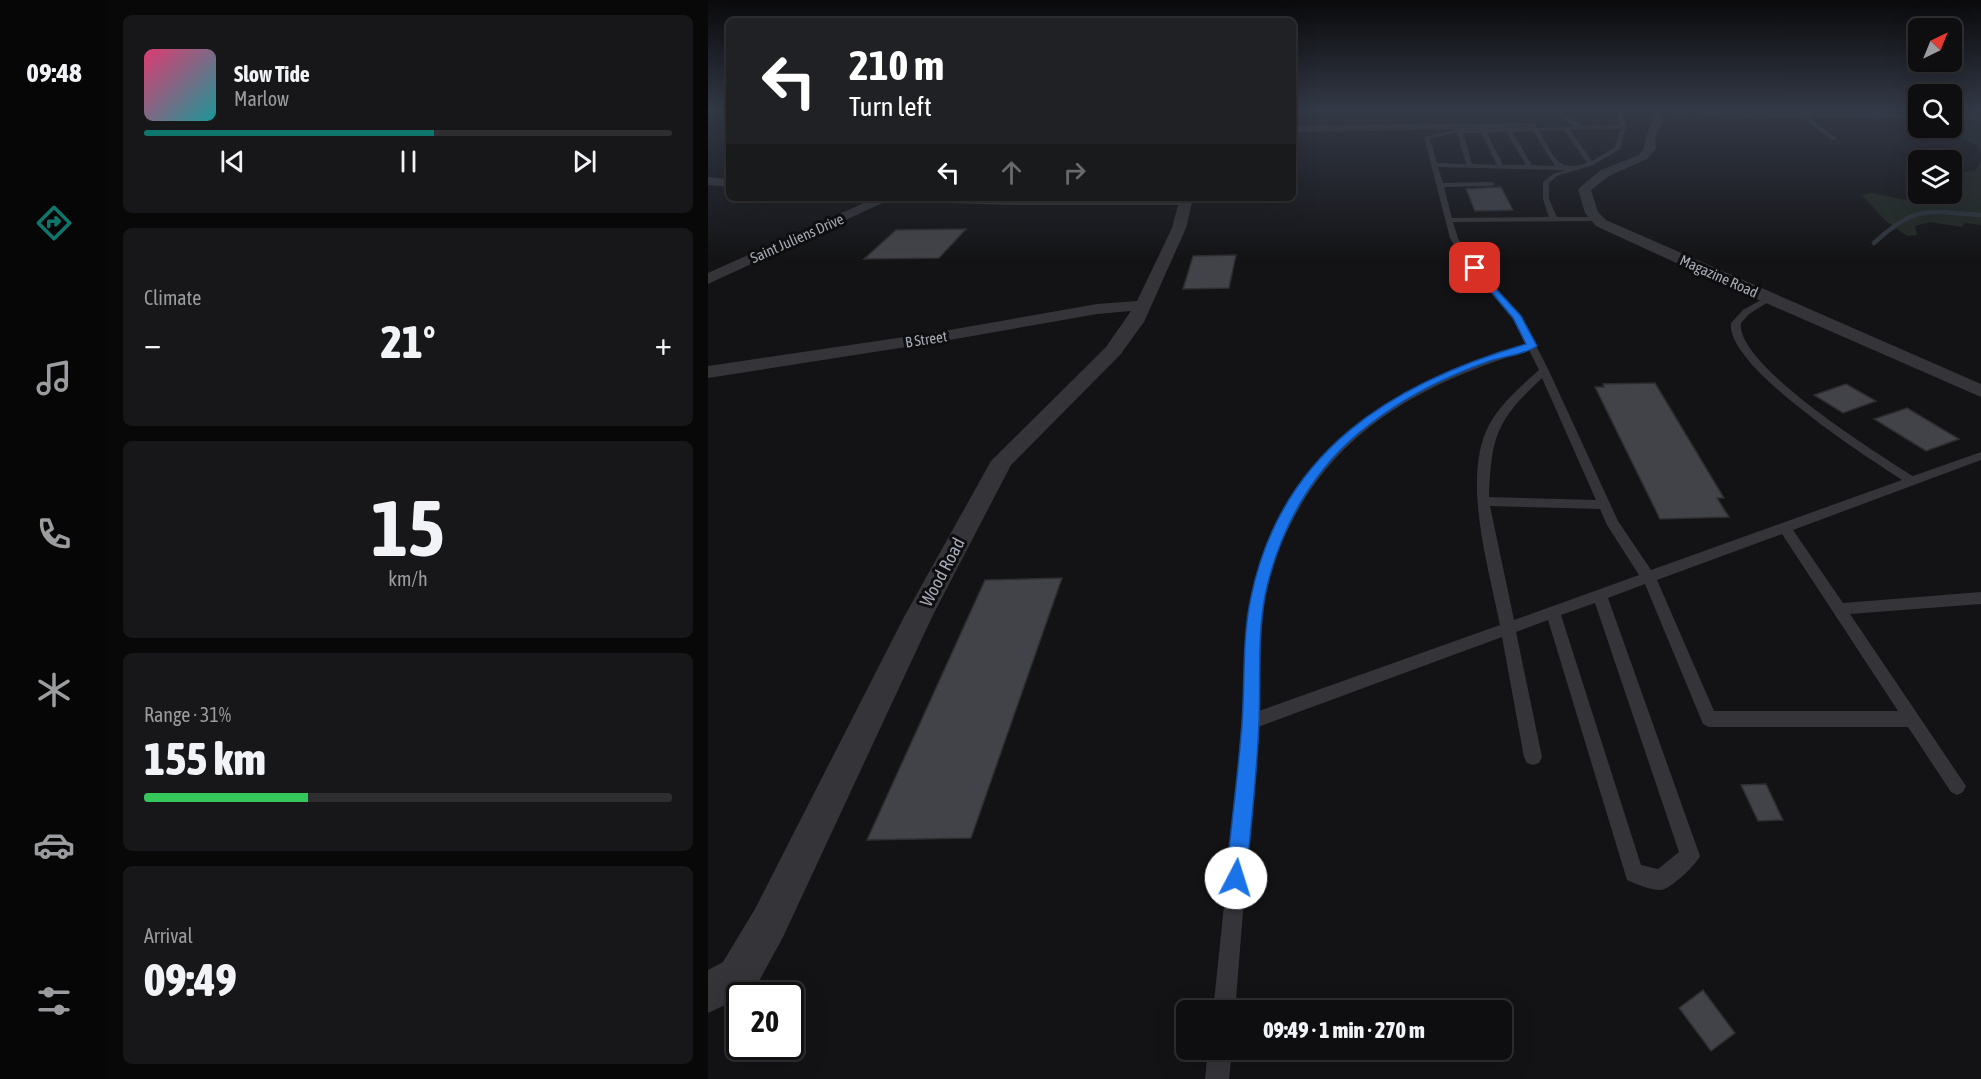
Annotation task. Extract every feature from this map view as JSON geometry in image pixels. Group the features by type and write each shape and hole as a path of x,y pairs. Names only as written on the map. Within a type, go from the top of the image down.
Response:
{"street":[{"path":"1598,219 1592,213 1584,189 1605,173 1635,160"},
{"path":"708,181 726,183"},
{"name":"Saint Juliens Drive","path":"708,279 879,201"},
{"name":"Wood Road","path":"723,984 774,913 918,617 1002,460 1113,351 1135,322 1179,228 1186,201"},
{"name":"Magazine Road","path":"1598,219 1627,236 1981,391"},
{"name":"B Street","path":"708,372 938,337 1097,309 1144,305"}],"lane":[{"path":"1433,160 1454,238 1463,254 1517,318 1532,346 1612,522 1649,578 1709,719 1912,718"},
{"path":"1468,160 1469,165"},
{"path":"1498,160 1501,166"},
{"path":"1526,160 1530,167"},
{"path":"1555,160 1560,168"},
{"path":"1588,160 1591,164"},
{"path":"1554,219 1546,199 1546,182 1555,175 1597,160"},
{"path":"1434,165 1576,168"},
{"path":"1440,185 1492,184"},
{"path":"1448,220 1598,219"},
{"path":"1769,299 1746,312 1736,323 1736,331 1744,347 1767,374 1794,399 1836,432 1912,481"},
{"path":"1225,1000 1251,722 1251,672 1258,597 1272,545 1302,488 1334,449 1365,423 1401,398 1446,375 1486,359 1532,346"},
{"path":"1533,758 1483,501 1485,462 1493,427 1515,397 1544,371"},
{"path":"1251,722 1981,456"},
{"path":"1483,501 1604,505"},
{"path":"1785,528 1957,786"},
{"path":"1553,613 1634,873 1661,880 1690,856 1600,596"},
{"path":"1839,609 1981,597"},
{"path":"1217,1079 1219,1060"}],"shaded area":[{"path":"1981,160 1981,225 1965,223 1962,227 1930,222 1915,226 1917,235 1907,236 1886,221 1862,195 1871,193 1908,200 1908,204 1962,204 1962,174 1976,170"}],"building":[{"path":"1501,187 1513,210 1475,211 1466,189"},
{"path":"966,229 939,258 864,259 896,230"},
{"path":"1236,255 1229,288 1183,289 1193,256"},
{"path":"1655,383 1724,498 1717,498 1729,517 1660,519 1595,387 1604,387 1603,384"},
{"path":"1846,384 1876,401 1843,413 1814,395"},
{"path":"1907,408 1959,439 1926,451 1874,419"},
{"path":"1062,578 971,838 867,840 985,580"},
{"path":"1766,784 1783,820 1758,821 1741,785"},
{"path":"1703,990 1735,1033 1711,1051 1679,1008"}],"waterway":[{"path":"1874,243 1902,221 1924,213 1981,215"}],"route":[{"path":"1236,878 1251,722 1251,672 1258,597 1272,545 1302,488 1334,449 1365,423 1401,398 1436,379 1486,359 1532,346 1517,318 1475,268"}]}
